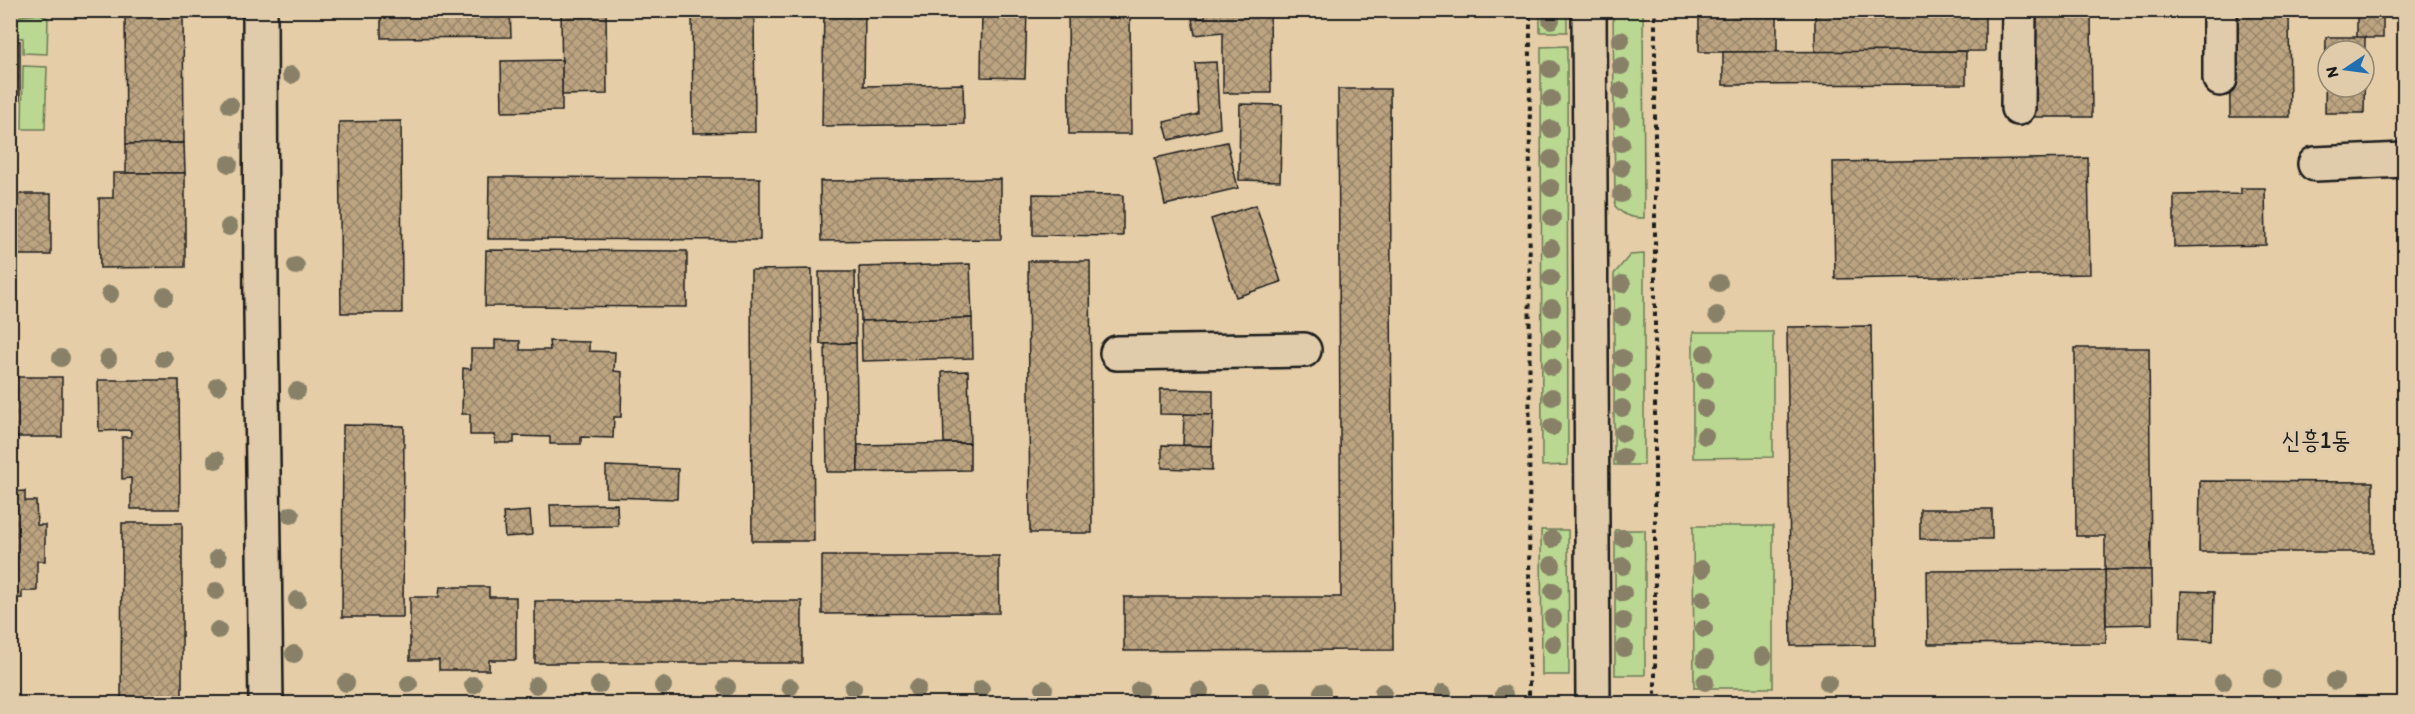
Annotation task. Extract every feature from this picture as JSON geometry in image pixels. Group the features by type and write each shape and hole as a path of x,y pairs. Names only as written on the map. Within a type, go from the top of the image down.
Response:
{"street":[{"path":"260,10 266,704"},
{"path":"1589,10 1593,704"},
{"path":"2018,108 2019,10"},
{"path":"2220,10 2220,79"},
{"path":"2315,164 2404,160"},
{"path":"1117,353 1304,350"}],"path":[{"path":"1529,704 1530,10"},
{"path":"1655,10 1655,704"}],"green space":[{"path":"1540,11 1567,11 1567,32 1540,32"},
{"path":"1613,11 1643,11 1644,218 1628,216 1615,206"},
{"path":"40,14 48,18 47,54 23,53 23,38 11,37 11,17"},
{"path":"1567,46 1568,465 1542,466 1541,47"},
{"path":"23,66 47,67 45,129 22,129"},
{"path":"1644,254 1644,465 1614,465 1614,274 1630,255"},
{"path":"1693,332 1773,332 1773,457 1693,458"},
{"path":"1693,526 1773,526 1773,688 1694,688"},
{"path":"1541,530 1568,530 1569,675 1542,675"},
{"path":"1615,530 1645,530 1645,675 1615,675"}],"building":[{"path":"125,10 183,10 184,143 126,144"},
{"path":"381,10 510,10 511,37 381,38"},
{"path":"561,10 606,10 607,94 562,95"},
{"path":"692,10 754,10 755,132 693,133"},
{"path":"824,10 865,10 864,86 963,84 964,124 822,126"},
{"path":"982,10 1027,10 1025,78 981,77"},
{"path":"1068,10 1130,10 1131,134 1069,134"},
{"path":"1205,10 1270,10 1271,93 1223,93 1223,32 1195,35 1192,19 1205,18"},
{"path":"1699,10 1777,10 1777,52 1699,52"},
{"path":"1800,10 1869,10 1869,12 1800,12"},
{"path":"2031,10 2091,10 2092,117 2032,117"},
{"path":"2229,10 2289,10 2290,117 2230,117"},
{"path":"2357,10 2383,10 2383,38 2357,38"},
{"path":"1815,12 1985,12 1985,51 1815,52"},
{"path":"2326,37 2365,37 2365,39 2326,39"},
{"path":"10,41 20,41 20,101 10,101"},
{"path":"1966,51 1966,84 1723,85 1723,52"},
{"path":"562,60 562,111 502,112 501,61"},
{"path":"1216,62 1220,128 1169,140 1164,122 1198,114 1195,63"},
{"path":"1338,89 1390,89 1393,650 1124,651 1124,597 1341,597"},
{"path":"2325,99 2364,99 2364,113 2325,113"},
{"path":"1240,104 1282,105 1280,181 1239,180"},
{"path":"401,121 402,313 341,313 339,122"},
{"path":"1227,142 1238,188 1165,205 1155,158"},
{"path":"184,143 185,173 126,173 126,144"},
{"path":"2088,158 2090,274 1835,279 1833,162"},
{"path":"113,173 185,173 185,267 100,268 99,198 113,198"},
{"path":"489,177 760,178 760,240 488,239"},
{"path":"1001,179 1001,239 821,241 820,181"},
{"path":"2241,188 2265,188 2266,245 2174,247 2174,195 2241,194"},
{"path":"10,194 51,194 51,255 10,255"},
{"path":"1033,194 1123,195 1123,236 1033,235"},
{"path":"1256,205 1281,282 1236,297 1211,219"},
{"path":"486,250 687,251 687,307 485,306"},
{"path":"1028,261 1090,261 1092,533 1030,533"},
{"path":"970,264 972,318 861,321 859,267"},
{"path":"812,269 814,541 752,541 751,270"},
{"path":"819,272 855,272 856,343 820,344"},
{"path":"972,318 973,358 862,361 861,321"},
{"path":"1871,326 1875,645 1791,646 1787,327"},
{"path":"495,340 520,341 520,350 550,350 549,341 589,342 589,351 615,352 614,371 622,372 621,417 614,417 613,438 581,437 581,444 550,444 550,437 514,436 514,443 495,443 495,435 470,435 470,414 462,414 463,368 471,369 471,349 495,349"},
{"path":"856,343 858,472 827,472 825,344"},
{"path":"2075,348 2149,348 2151,570 2105,570 2105,536 2076,536"},
{"path":"968,371 970,443 944,443 942,372"},
{"path":"10,377 62,377 62,437 10,437"},
{"path":"98,380 179,380 180,509 131,509 131,478 122,479 122,437 131,437 131,430 99,431"},
{"path":"1160,389 1213,390 1213,415 1160,414"},
{"path":"1184,414 1213,415 1212,446 1183,445"},
{"path":"343,425 404,426 403,617 342,617"},
{"path":"970,443 970,470 858,472 858,445"},
{"path":"1162,445 1212,446 1212,470 1162,468"},
{"path":"606,466 678,469 677,499 606,497"},
{"path":"2200,481 2373,482 2373,552 2199,552"},
{"path":"25,491 25,501 36,501 37,525 45,525 45,561 37,561 37,591 22,591 22,598 10,599 10,492"},
{"path":"617,504 618,526 551,527 550,505"},
{"path":"1920,509 1992,509 1992,539 1920,539"},
{"path":"530,511 532,535 505,537 503,513"},
{"path":"122,523 182,523 182,704 121,704"},
{"path":"822,556 999,556 999,613 822,614"},
{"path":"2105,570 2151,570 2152,624 2106,625"},
{"path":"2105,570 2106,643 1928,644 1927,571"},
{"path":"440,587 489,587 489,597 516,597 516,660 489,660 489,670 439,670 439,660 410,660 410,597 439,597"},
{"path":"2181,591 2214,592 2213,641 2180,639"},
{"path":"535,601 802,601 802,663 535,663"}],"district":[{"name":"신흥1동","path":"2316,439"}]}
